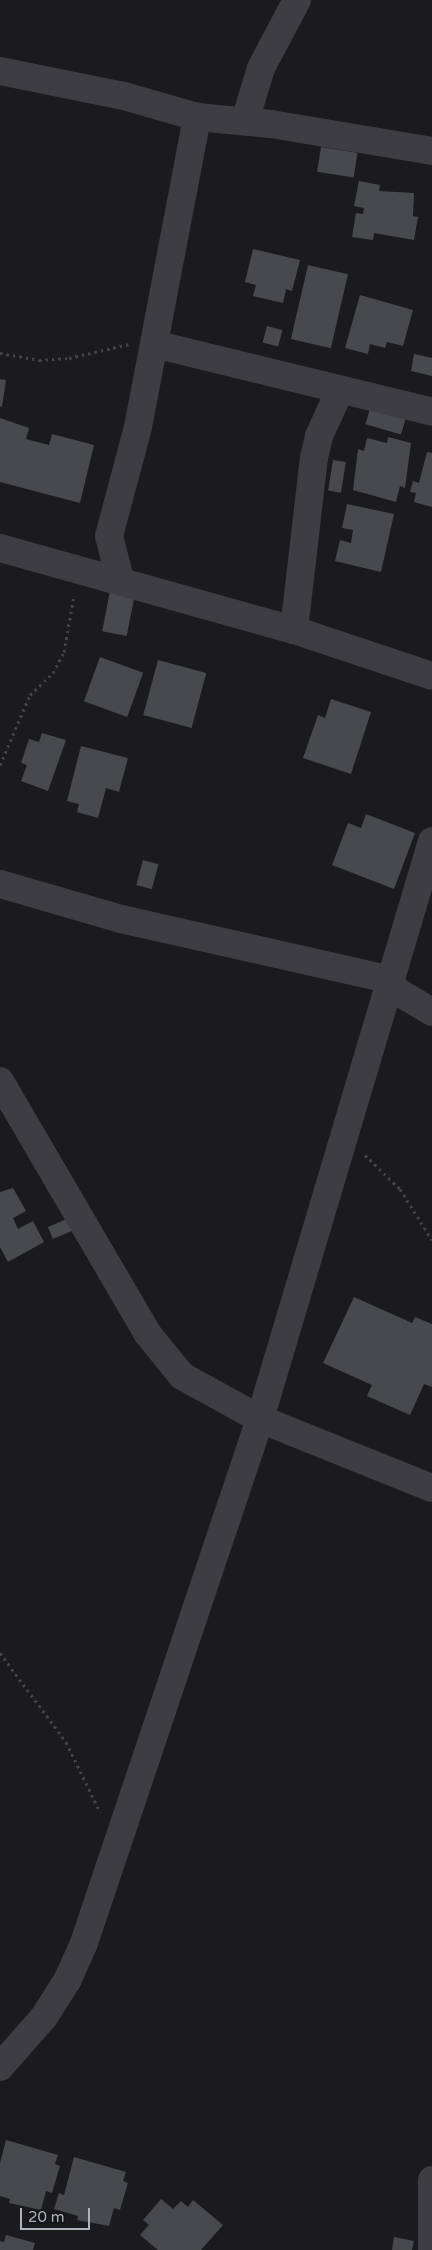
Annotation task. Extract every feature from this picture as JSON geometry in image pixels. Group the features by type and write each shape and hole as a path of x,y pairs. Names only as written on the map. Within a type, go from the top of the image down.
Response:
{"street":[{"path":"245,121 261,68 297,0"},
{"path":"0,71 124,96 197,117 245,121 432,151"},
{"path":"120,579 109,536 154,344 197,117"},
{"path":"154,344 432,412"},
{"path":"294,630 314,458 319,436 340,390"},
{"path":"76,567 109,536"},
{"path":"0,548 120,579 294,630 432,676"},
{"path":"0,2067 25,2042 68,1979 117,1846 260,1419 432,841"},
{"path":"0,884 121,919 391,984 432,1012"},
{"path":"0,1081 147,1333 182,1376 260,1419 432,1488"},
{"path":"432,2180 432,2250"}],"path":[{"path":"0,353 39,360 69,358 118,346 154,344"},
{"path":"0,765 30,695 54,673 64,652 76,567"},
{"path":"344,1136 400,1188 432,1240"},
{"path":"0,1653 66,1742 117,1846"}],"building":[{"path":"321,147 358,153 354,177 317,172"},
{"path":"359,181 380,185 379,191 414,193 413,216 418,217 414,240 374,233 373,240 352,237 356,213 363,214 364,208 354,206"},
{"path":"253,249 300,260 292,291 286,289 283,303 253,296 256,285 245,282"},
{"path":"308,265 348,274 331,348 291,339"},
{"path":"360,295 413,310 403,346 387,342 385,348 370,344 368,354 345,348"},
{"path":"267,326 282,330 278,347 263,342"},
{"path":"414,354 432,358 432,376 411,371"},
{"path":"0,379 6,380 2,407 0,406"},
{"path":"371,405 407,415 401,434 365,424"},
{"path":"0,418 29,428 26,439 49,445 52,434 94,445 80,503 0,482"},
{"path":"388,437 411,443 405,488 400,486 396,502 353,490 358,449 364,451 367,438 387,443"},
{"path":"427,452 432,453 432,507 414,502 416,493 410,492 413,481 419,483"},
{"path":"333,460 346,462 341,493 328,491"},
{"path":"347,504 394,514 381,572 335,561 340,540 351,543 353,530 342,528"},
{"path":"110,591 135,596 127,636 102,631"},
{"path":"100,657 143,673 127,717 84,701"},
{"path":"158,660 206,673 192,728 143,715"},
{"path":"331,699 371,712 351,774 303,758 318,715 325,718"},
{"path":"42,733 66,740 48,791 21,781 27,765 21,763 29,739 39,742"},
{"path":"81,746 128,758 119,792 106,788 98,818 77,812 79,804 67,801"},
{"path":"366,814 415,833 394,889 332,865 348,823 361,828"},
{"path":"143,860 158,864 152,889 136,885"},
{"path":"13,1188 26,1211 13,1218 18,1229 33,1221 44,1242 8,1262 0,1247 0,1192"},
{"path":"69,1218 74,1230 53,1239 48,1227"},
{"path":"354,1297 412,1323 415,1317 432,1324 432,1387 424,1384 410,1415 367,1396 372,1385 323,1363"},
{"path":"6,2140 58,2155 55,2164 60,2166 52,2193 46,2191 41,2210 9,2203 10,2199 0,2196 0,2163"},
{"path":"74,2157 126,2172 123,2181 128,2183 120,2210 114,2208 109,2226 77,2220 78,2216 54,2209 59,2193 64,2195"},
{"path":"161,2199 173,2209 181,2201 188,2207 193,2200 223,2225 201,2250 158,2250 140,2235 149,2225 143,2220"},
{"path":"6,2235 35,2243 33,2250 0,2250 0,2241 4,2242"},
{"path":"394,2237 414,2241 412,2250 392,2250"}]}
